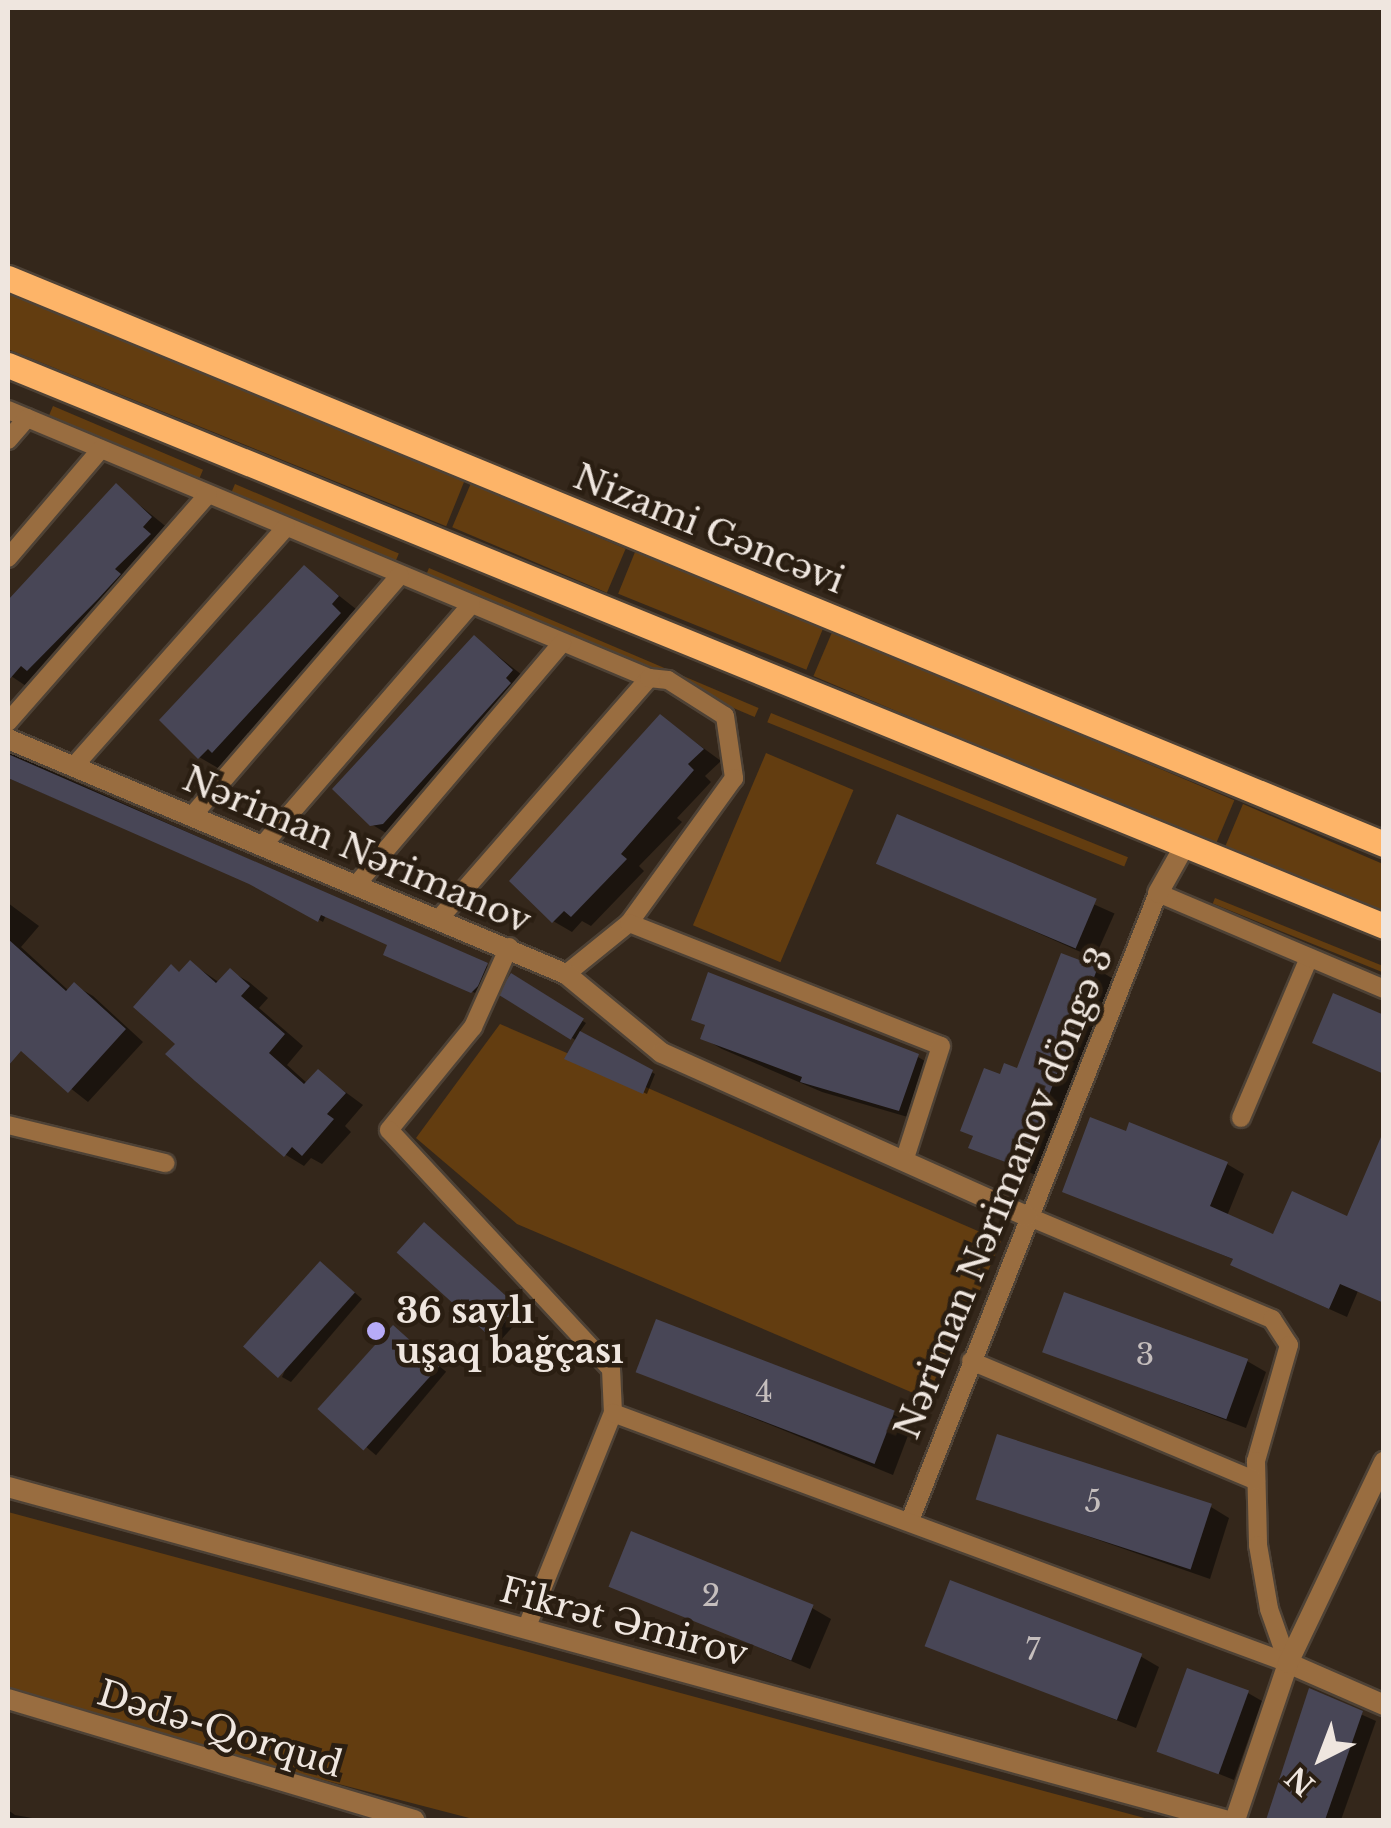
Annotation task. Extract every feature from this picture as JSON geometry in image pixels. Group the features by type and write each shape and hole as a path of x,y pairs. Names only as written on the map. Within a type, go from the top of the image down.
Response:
{"main road":[{"name":"Nizami Gəncəvi","path":"8,278 1384,844"},
{"path":"8,365 1384,926"}],"street":[{"name":"Nəriman Nərimanov","path":"8,738 566,974 662,1053 1027,1216"},
{"path":"1158,893 1185,845"},
{"path":"1234,1820 1288,1664 1384,1462"},
{"name":"Fikrət Əmirov","path":"8,1487 1224,1820"},
{"path":"1288,1664 1384,1705"},
{"name":"Dədə-Qorqud","path":"8,1699 414,1820"}],"lane":[{"path":"8,410 562,643 649,678 668,680 724,716 734,778 628,922 566,974"},
{"path":"8,440 27,418"},
{"path":"8,558 101,449"},
{"path":"8,722 208,494"},
{"path":"74,766 286,527"},
{"path":"192,816 400,575"},
{"path":"262,846 471,605"},
{"path":"356,885 562,643"},
{"path":"438,920 649,678"},
{"path":"1158,893 1384,989"},
{"name":"Nəriman Nərimanov döngə 3","path":"912,1518 1027,1216 1158,893"},
{"path":"628,922 941,1046 904,1161"},
{"path":"509,948 473,1027 389,1130 610,1369 613,1413 526,1629"},
{"path":"1241,1118 1309,958"},
{"path":"8,1125 165,1162"},
{"path":"1027,1216 1272,1319 1289,1345 1256,1461 1269,1609 1288,1664"},
{"path":"971,1361 1256,1480"},
{"path":"613,1413 912,1518 1288,1664"}],"shaded area":[{"path":"8,292 466,477 446,526 8,349"},
{"path":"53,406 203,470 199,479 49,415"},
{"path":"471,483 626,549 607,593 452,527"},
{"path":"235,484 399,554 394,565 230,495"},
{"path":"635,552 823,628 806,670 618,594"},
{"path":"429,568 759,708 755,717 425,577"},
{"path":"833,630 1234,800 1215,846 813,676"},
{"path":"771,713 1128,857 1124,866 767,722"},
{"path":"766,753 853,790 780,962 693,925"},
{"path":"1243,804 1383,864 1383,913 1225,847"},
{"path":"1215,898 1384,966 1381,972 1213,904"},
{"path":"500,1024 1001,1241 932,1401 517,1224 416,1138"},
{"path":"8,1512 1152,1820 477,1820 8,1698"}],"building":[{"path":"116,483 152,517 143,527 151,534 115,569 121,574 98,599 27,671 21,666 8,681 8,600"},
{"path":"304,565 339,596 332,604 341,613 212,753 208,749 198,759 159,720"},
{"path":"474,635 513,670 506,678 511,683 383,824 370,826 332,789"},
{"path":"660,714 704,749 688,764 694,770 621,854 627,859 571,917 564,911 552,923 509,881"},
{"path":"8,754 488,963 478,986 471,993 383,955 387,945 321,915 318,922 249,884 8,778"},
{"path":"897,814 1097,899 1076,948 876,864"},
{"path":"8,939 66,991 74,982 126,1029 68,1093 21,1051 8,1066"},
{"path":"1061,953 1098,967 1021,1168 968,1148 973,1136 960,1131 984,1068 1000,1074 1004,1063 1017,1068"},
{"path":"190,960 216,983 230,968 250,986 241,996 285,1034 269,1053 304,1084 318,1069 346,1093 327,1114 334,1119 302,1156 292,1147 284,1157 195,1081 165,1054 175,1044 133,1007 171,964 179,972"},
{"path":"708,972 919,1054 899,1111 800,1082 802,1077 700,1039 705,1025 691,1020"},
{"path":"511,973 584,1019 571,1040 498,994"},
{"path":"1333,993 1384,1015 1384,1074 1312,1043"},
{"path":"580,1031 653,1070 643,1094 564,1059"},
{"path":"1090,1117 1126,1131 1129,1122 1228,1162 1210,1206 1273,1234 1292,1191 1347,1216 1384,1130 1384,1303 1340,1284 1329,1309 1230,1265 1233,1259 1062,1192"},
{"path":"424,1222 518,1307 491,1337 397,1252"},
{"path":"320,1261 355,1292 278,1378 243,1346"},
{"path":"1064,1292 1248,1359 1226,1419 1042,1352"},
{"path":"656,1319 895,1411 875,1464 636,1372"},
{"path":"393,1325 439,1366 363,1450 317,1409"},
{"path":"997,1434 1212,1504 1191,1569 976,1500"},
{"path":"631,1531 814,1605 791,1660 609,1587"},
{"path":"950,1580 1142,1654 1117,1720 925,1646"},
{"path":"1187,1668 1249,1691 1219,1774 1157,1752"},
{"path":"1309,1688 1363,1711 1325,1820 1266,1820"}],"place":[{"name":"36 saylı uşaq bağçası","path":"376,1331"}]}
